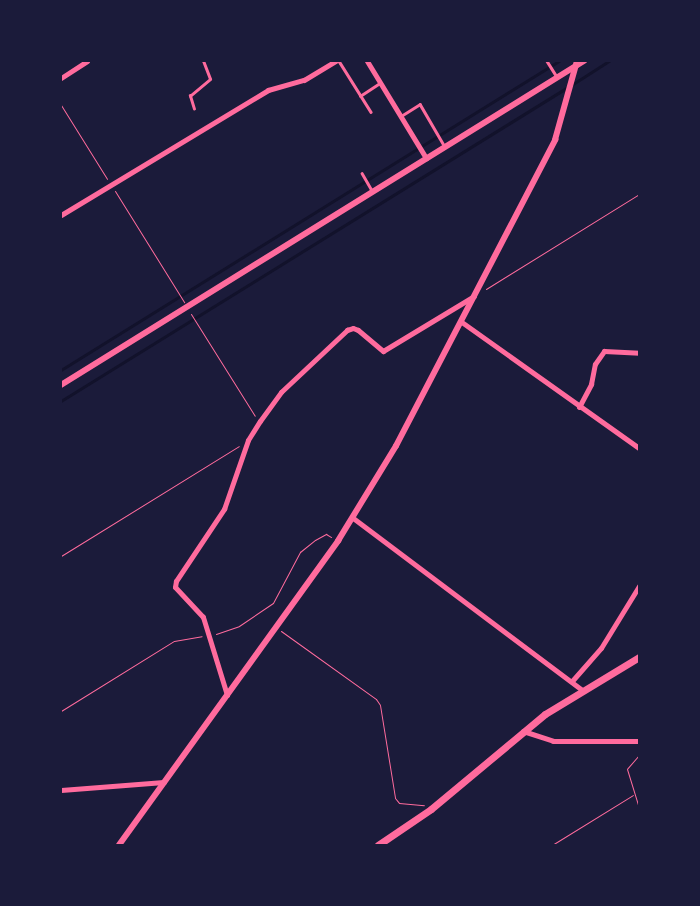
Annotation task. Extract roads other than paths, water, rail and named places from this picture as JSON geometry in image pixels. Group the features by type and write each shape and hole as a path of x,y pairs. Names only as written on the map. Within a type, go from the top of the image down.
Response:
{"main road":[{"path":"378,845 431,809 523,731 582,690 639,657"}],"street":[{"path":"61,78 87,61"},
{"path":"61,215 268,90 304,80 330,63 338,61"},
{"path":"367,61 426,158"},
{"path":"61,385 584,61"},
{"path":"119,845 338,541 396,446 463,323 555,140 572,87 577,64"},
{"path":"228,695 203,616 175,587 176,580 224,509 248,440 281,392 347,330 353,328 358,330 383,351 477,294"},
{"path":"463,323 639,448"},
{"path":"579,407 591,384 595,364 604,351 639,354"},
{"path":"353,518 582,690"},
{"path":"572,681 601,648 639,586"},
{"path":"523,731 553,741 639,741"},
{"path":"61,790 164,782"}],"lane":[{"path":"194,109 190,96 210,78 202,61"},
{"path":"338,61 371,112"},
{"path":"548,62 557,78"},
{"path":"360,96 380,83"},
{"path":"401,116 420,104 445,147"},
{"path":"362,174 373,192"}],"waterway":[{"path":"61,370 559,61"},
{"path":"573,84 609,61"},
{"path":"61,401 568,87"}]}
